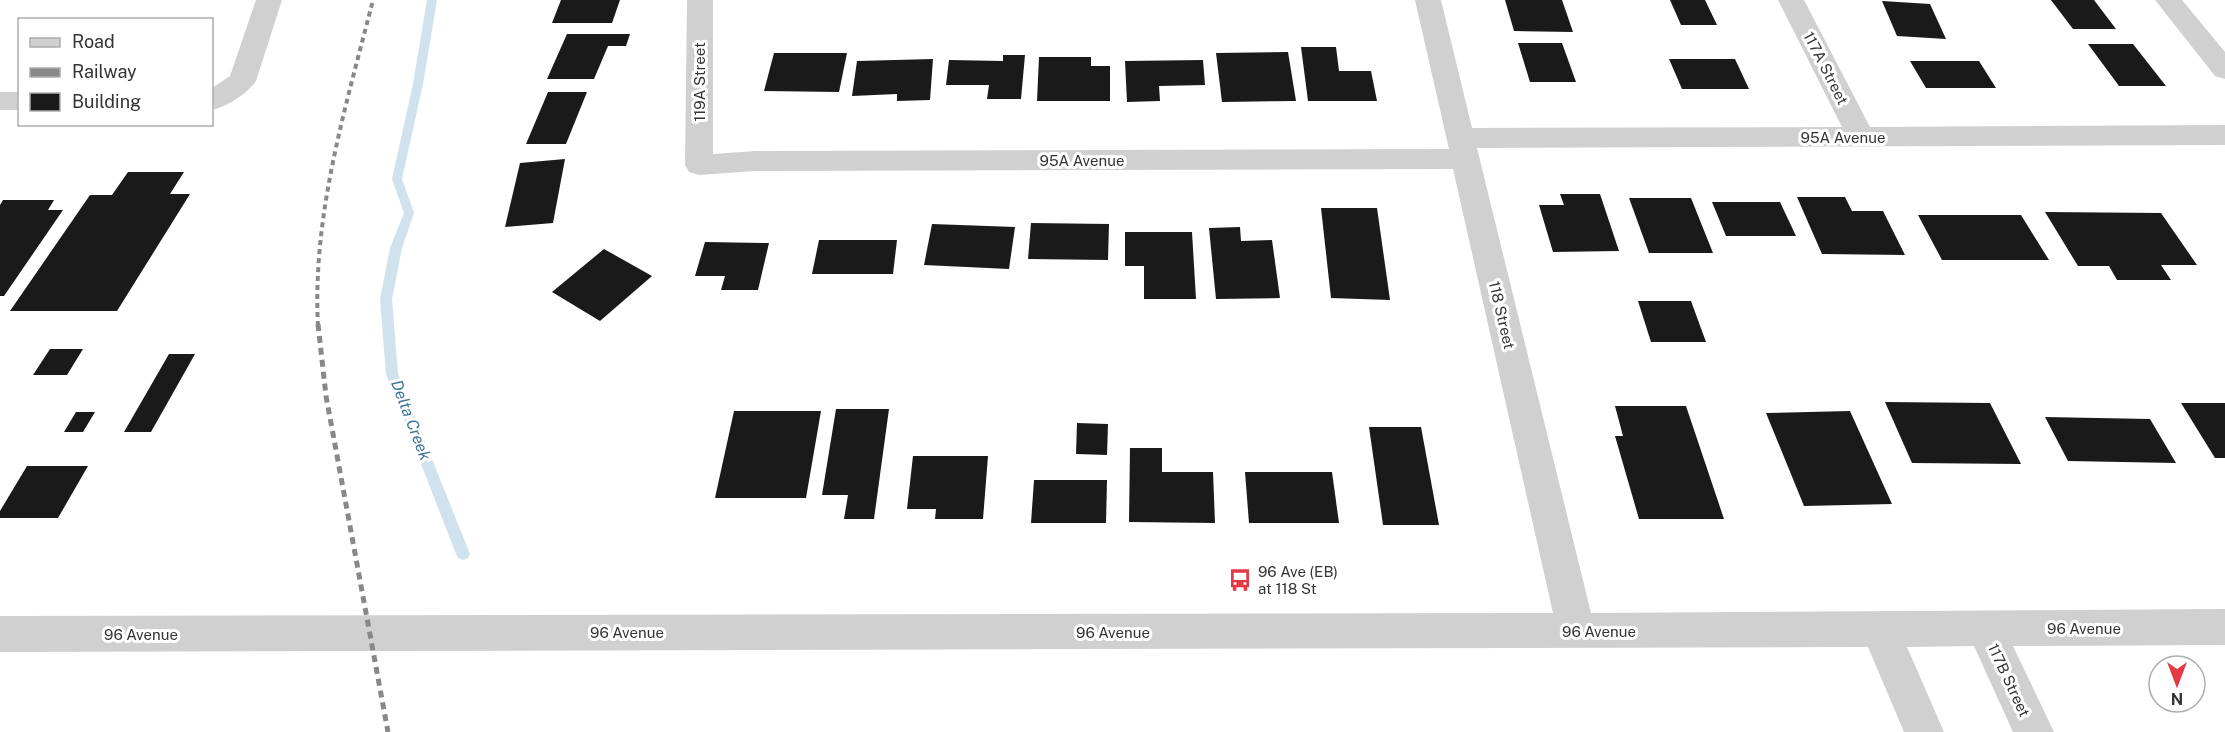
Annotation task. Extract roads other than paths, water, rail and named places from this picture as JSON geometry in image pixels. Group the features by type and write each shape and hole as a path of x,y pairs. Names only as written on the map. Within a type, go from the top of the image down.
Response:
{"street":[{"path":"213,100 242,81 269,0"},
{"name":"119A Street","path":"699,165 700,0"},
{"name":"118 Street","path":"1428,0 1576,631"},
{"name":"117A Street","path":"1791,0 1861,137"},
{"path":"2168,0 2225,70"},
{"path":"0,101 18,101"},
{"name":"95A Avenue","path":"699,165 767,161 1463,148 1861,137 2225,135"},
{"name":"96 Avenue","path":"0,634 1576,631 2225,627"},
{"path":"1880,629 1924,732"},
{"name":"117B Street","path":"1985,629 2034,732"}],"waterway":[{"name":"Delta Creek","path":"432,0 418,84 397,179 409,213 396,248 386,299 392,374 463,554"}],"railway":[{"path":"318,324 320,243 326,202 342,120 373,0"},
{"path":"318,324 326,396 388,732"}],"place":[{"name":"96 Ave (EB) at 118 St","path":"1240,580"}]}
